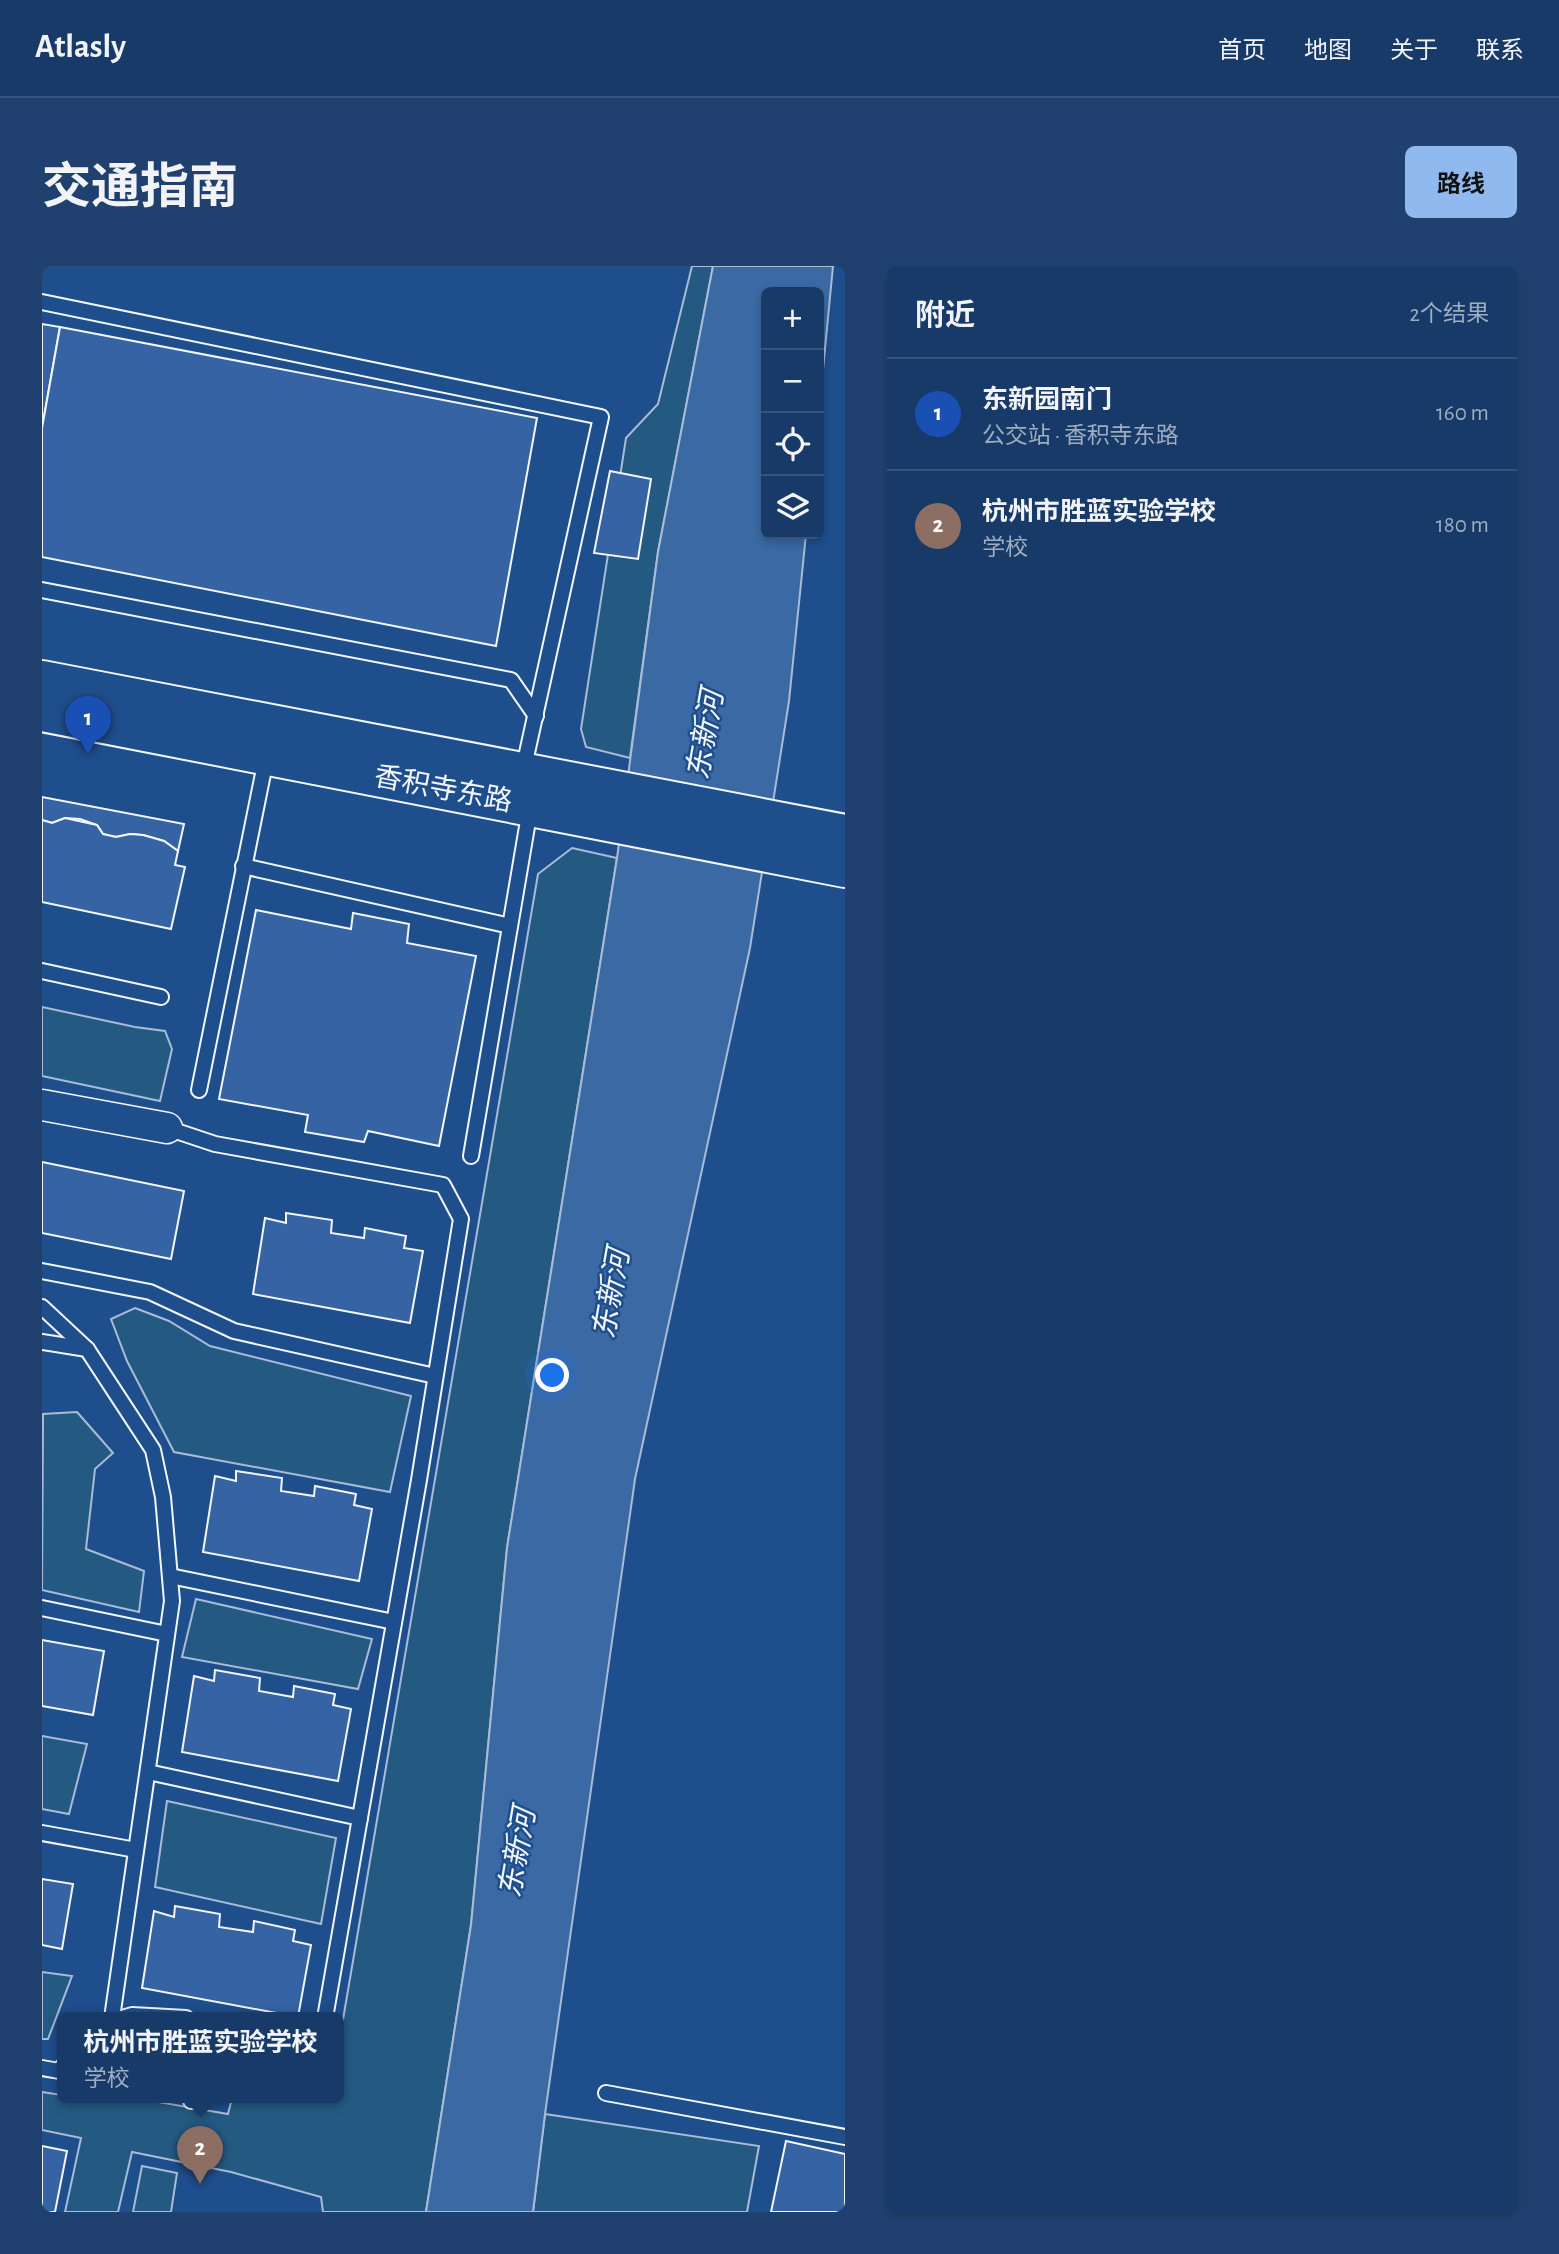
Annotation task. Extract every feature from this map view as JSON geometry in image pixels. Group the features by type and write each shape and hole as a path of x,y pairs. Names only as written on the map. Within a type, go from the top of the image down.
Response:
{"main road":[{"name":"香积寺东路","path":"42,680 527,790 833,849"},
{"name":"香积寺东路","path":"42,712 267,755 527,790"}],"street":[{"path":"42,1105 167,1128"}],"lane":[{"path":"42,302 601,417 536,716 510,926 471,1156"},
{"path":"42,590 511,680 536,716"},
{"path":"199,1090 267,755"},
{"path":"243,866 510,926"},
{"path":"42,971 160,997"},
{"path":"167,1128 215,1144 443,1185 461,1219 326,2012"},
{"path":"42,1271 150,1292 234,1331 435,1376"},
{"path":"42,1307 87,1349 153,1450 163,1497 172,1601 113,2012"},
{"path":"42,1342 87,1349"},
{"path":"170,1576 394,1622"},
{"path":"42,1608 167,1634"},
{"path":"148,1772 359,1818"},
{"path":"42,1833 136,1850"},
{"path":"606,2093 845,2137"}],"shaded area":[{"path":"692,266 713,266 658,552 630,758 586,747 581,729 626,438 658,404"},
{"path":"572,848 617,858 507,1548 471,1925 426,2212 323,2212 321,2197 231,2172 132,2152 118,2212 65,2212 81,2138 42,2130 42,2092 57,2094 57,2103 164,2103 228,2114 231,2103 344,2103 344,2014 538,874"},
{"path":"42,1007 165,1031 172,1049 160,1101 42,1076"},
{"path":"135,1308 169,1321 210,1346 411,1396 390,1492 174,1452 127,1361 111,1319"},
{"path":"77,1412 113,1453 95,1469 86,1549 144,1571 139,1612 42,1590 43,1414"},
{"path":"196,1599 372,1639 358,1689 182,1657"},
{"path":"42,1736 87,1744 69,1814 42,1809"},
{"path":"167,1801 336,1838 321,1924 155,1887"},
{"path":"42,1972 72,1976 48,2039 42,2039"},
{"path":"545,2114 759,2146 747,2212 533,2212"},
{"path":"142,2166 177,2173 171,2212 133,2212"}],"water":[{"name":"东新河","path":"713,266 833,266 824,359 824,287 761,287 761,539 805,539 789,701 750,948 635,1479 533,2212 426,2212 471,1925 507,1548 617,858 658,552"}],"building":[{"path":"42,324 60,327 42,428"},
{"path":"60,327 537,418 496,646 42,557 42,428"},
{"path":"610,471 651,479 638,559 594,553"},
{"path":"42,797 184,824 178,851 164,841 143,835 116,837 103,834 97,825 80,819 65,818 52,823 42,820"},
{"path":"65,818 97,825 103,834 116,837 143,835 164,841 178,851 175,865 185,867 171,929 42,902 42,820 52,823"},
{"path":"256,910 351,929 353,913 409,924 407,943 476,956 439,1146 368,1131 364,1142 305,1132 308,1115 219,1099"},
{"path":"42,1162 184,1191 171,1259 42,1233"},
{"path":"286,1213 332,1220 331,1233 364,1238 365,1228 406,1236 404,1248 423,1251 410,1323 253,1294 265,1218 286,1223"},
{"path":"236,1471 282,1478 281,1491 314,1496 315,1486 356,1494 354,1505 372,1509 359,1581 203,1552 215,1476 236,1481"},
{"path":"42,1640 104,1651 93,1715 42,1706"},
{"path":"215,1670 260,1678 259,1691 293,1697 294,1686 335,1694 333,1705 351,1709 338,1781 182,1752 194,1676 214,1681"},
{"path":"42,1879 73,1884 62,1949 42,1945"},
{"path":"175,1906 220,1914 219,1927 253,1932 254,1921 295,1930 293,1941 311,1945 299,2012 271,2012 142,1988 154,1911 174,1917"},
{"path":"786,2141 845,2154 845,2212 771,2212"},
{"path":"42,2146 67,2151 55,2212 42,2212"}],"place":[{"name":"东新园南门","path":"88,754"},
{"name":"杭州市胜蓝实验学校","path":"200,2184"}]}
